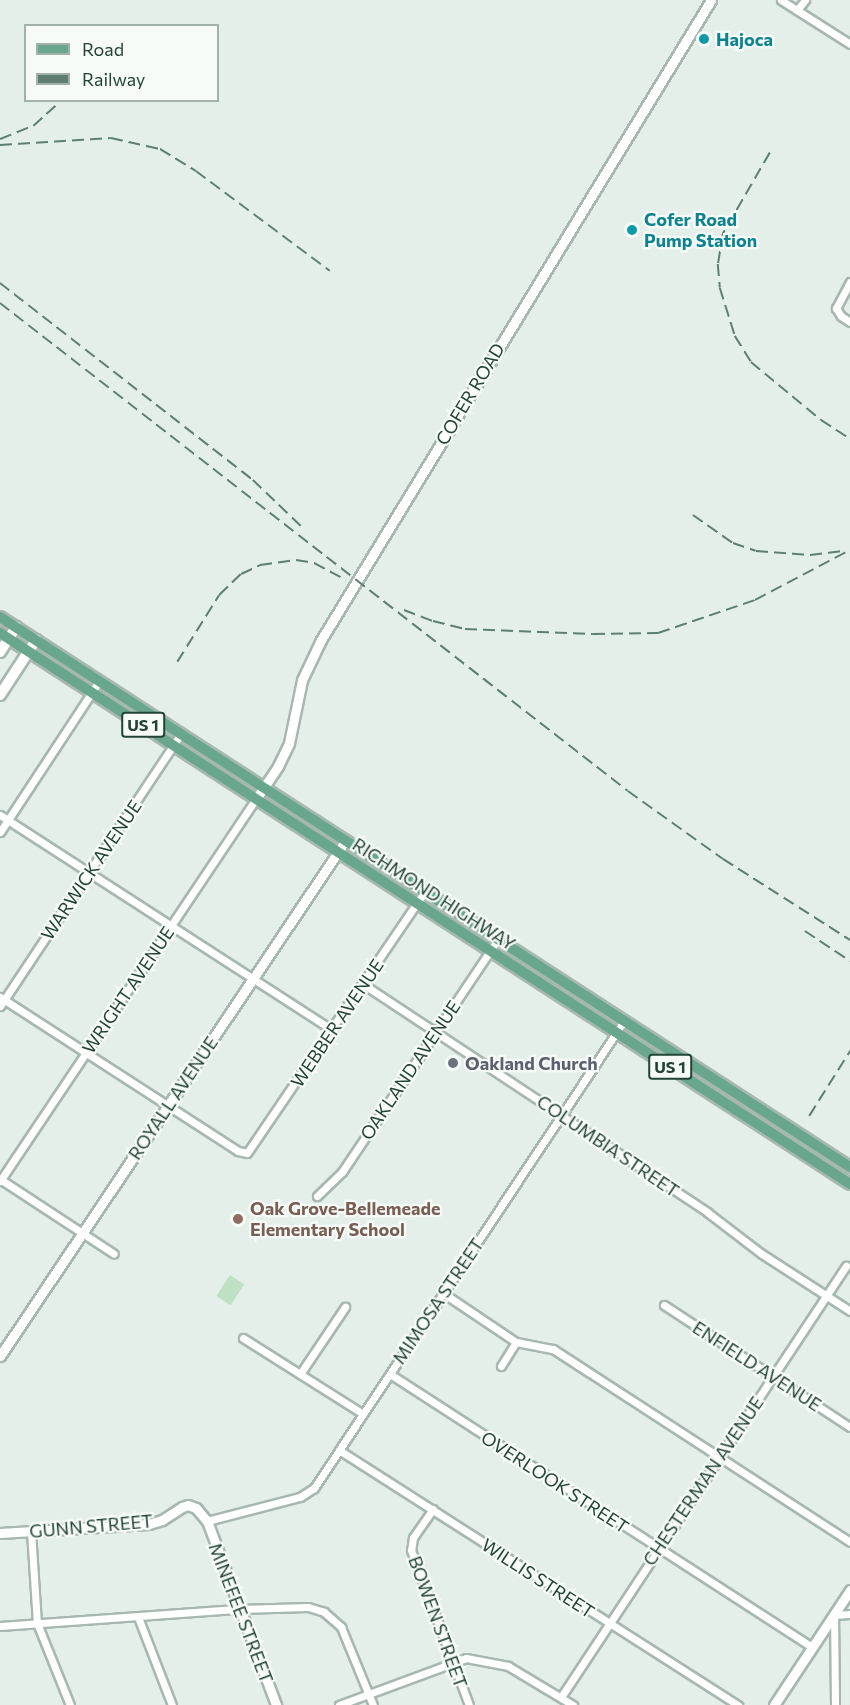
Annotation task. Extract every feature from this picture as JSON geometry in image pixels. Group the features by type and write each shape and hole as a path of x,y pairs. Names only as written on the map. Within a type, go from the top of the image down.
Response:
{"main road":[{"name":"RICHMOND HIGHWAY","path":"0,617 850,1167"},
{"path":"0,652 4,636 16,627"},
{"name":"RICHMOND HIGHWAY","path":"4,636 850,1184"},
{"path":"0,695 36,640"}],"street":[{"name":"COFER ROAD","path":"256,799 289,743 302,680 316,648 711,0"},
{"path":"781,0 850,44"},
{"path":"797,10 805,0"},
{"path":"850,282 836,308 841,316 850,322"},
{"path":"0,832 99,681"},
{"name":"WARWICK AVENUE","path":"1,1001 181,734"},
{"name":"WRIGHT AVENUE","path":"0,1180 256,799"},
{"path":"0,815 332,1030"},
{"name":"ROYALL AVENUE","path":"0,1356 346,840"},
{"name":"WEBBER AVENUE","path":"168,1106 240,1152 247,1153 425,891"},
{"name":"OAKLAND AVENUE","path":"317,1196 342,1172 498,939"},
{"name":"COLUMBIA STREET","path":"363,984 850,1311"},
{"path":"1,1001 168,1106"},
{"name":"MIMOSA STREET","path":"207,1521 305,1495 314,1488 624,1021"},
{"path":"0,1180 114,1254"},
{"name":"CHESTERMAN AVENUE","path":"561,1697 846,1266"},
{"path":"443,1293 516,1342 553,1349 850,1542"},
{"name":"ENFIELD AVENUE","path":"664,1305 850,1426"},
{"path":"300,1374 345,1307"},
{"path":"243,1338 363,1414"},
{"path":"501,1366 516,1342"},
{"name":"OVERLOOK STREET","path":"390,1374 658,1550 812,1647"},
{"name":"WILLIS STREET","path":"339,1450 738,1705"},
{"name":"GUNN STREET","path":"0,1533 149,1524 188,1505 196,1508 207,1521"},
{"name":"BOWEN STREET","path":"433,1509 413,1538 411,1550 469,1705"},
{"name":"MINEFEE STREET","path":"207,1521 276,1705"},
{"path":"31,1531 37,1623 70,1705"},
{"path":"774,1705 850,1590"},
{"path":"0,1626 239,1609 308,1607 324,1612 341,1627 373,1705"},
{"path":"834,1615 850,1614"},
{"path":"834,1615 835,1705"},
{"path":"138,1617 172,1705"},
{"path":"339,1705 452,1661 470,1658 508,1666 573,1705"}],"green space":[{"path":"230,1275 244,1284 231,1305 216,1296"}],"railway":[{"path":"0,139 33,126 60,102"},
{"path":"0,145 111,138 160,149 196,171 330,271"},
{"path":"770,153 723,234 718,264 720,288 735,336 751,362 821,420 850,439"},
{"path":"0,283 253,480 303,528"},
{"path":"0,303 628,791 723,859 850,940"},
{"path":"693,515 733,543 756,551 810,555 841,551"},
{"path":"404,610 433,621 465,629 593,634 658,633 755,600 850,550"},
{"path":"177,662 219,595 241,574 260,565 296,560 314,563 346,580"},
{"path":"805,931 850,961"},
{"path":"809,1116 850,1051"}],"place":[{"name":"Hajoca","path":"704,39"},
{"name":"Cofer Road Pump Station","path":"632,230"},
{"name":"Oakland Church","path":"453,1063"},
{"name":"Oak Grove-Bellemeade Elementary School","path":"238,1219"}]}
